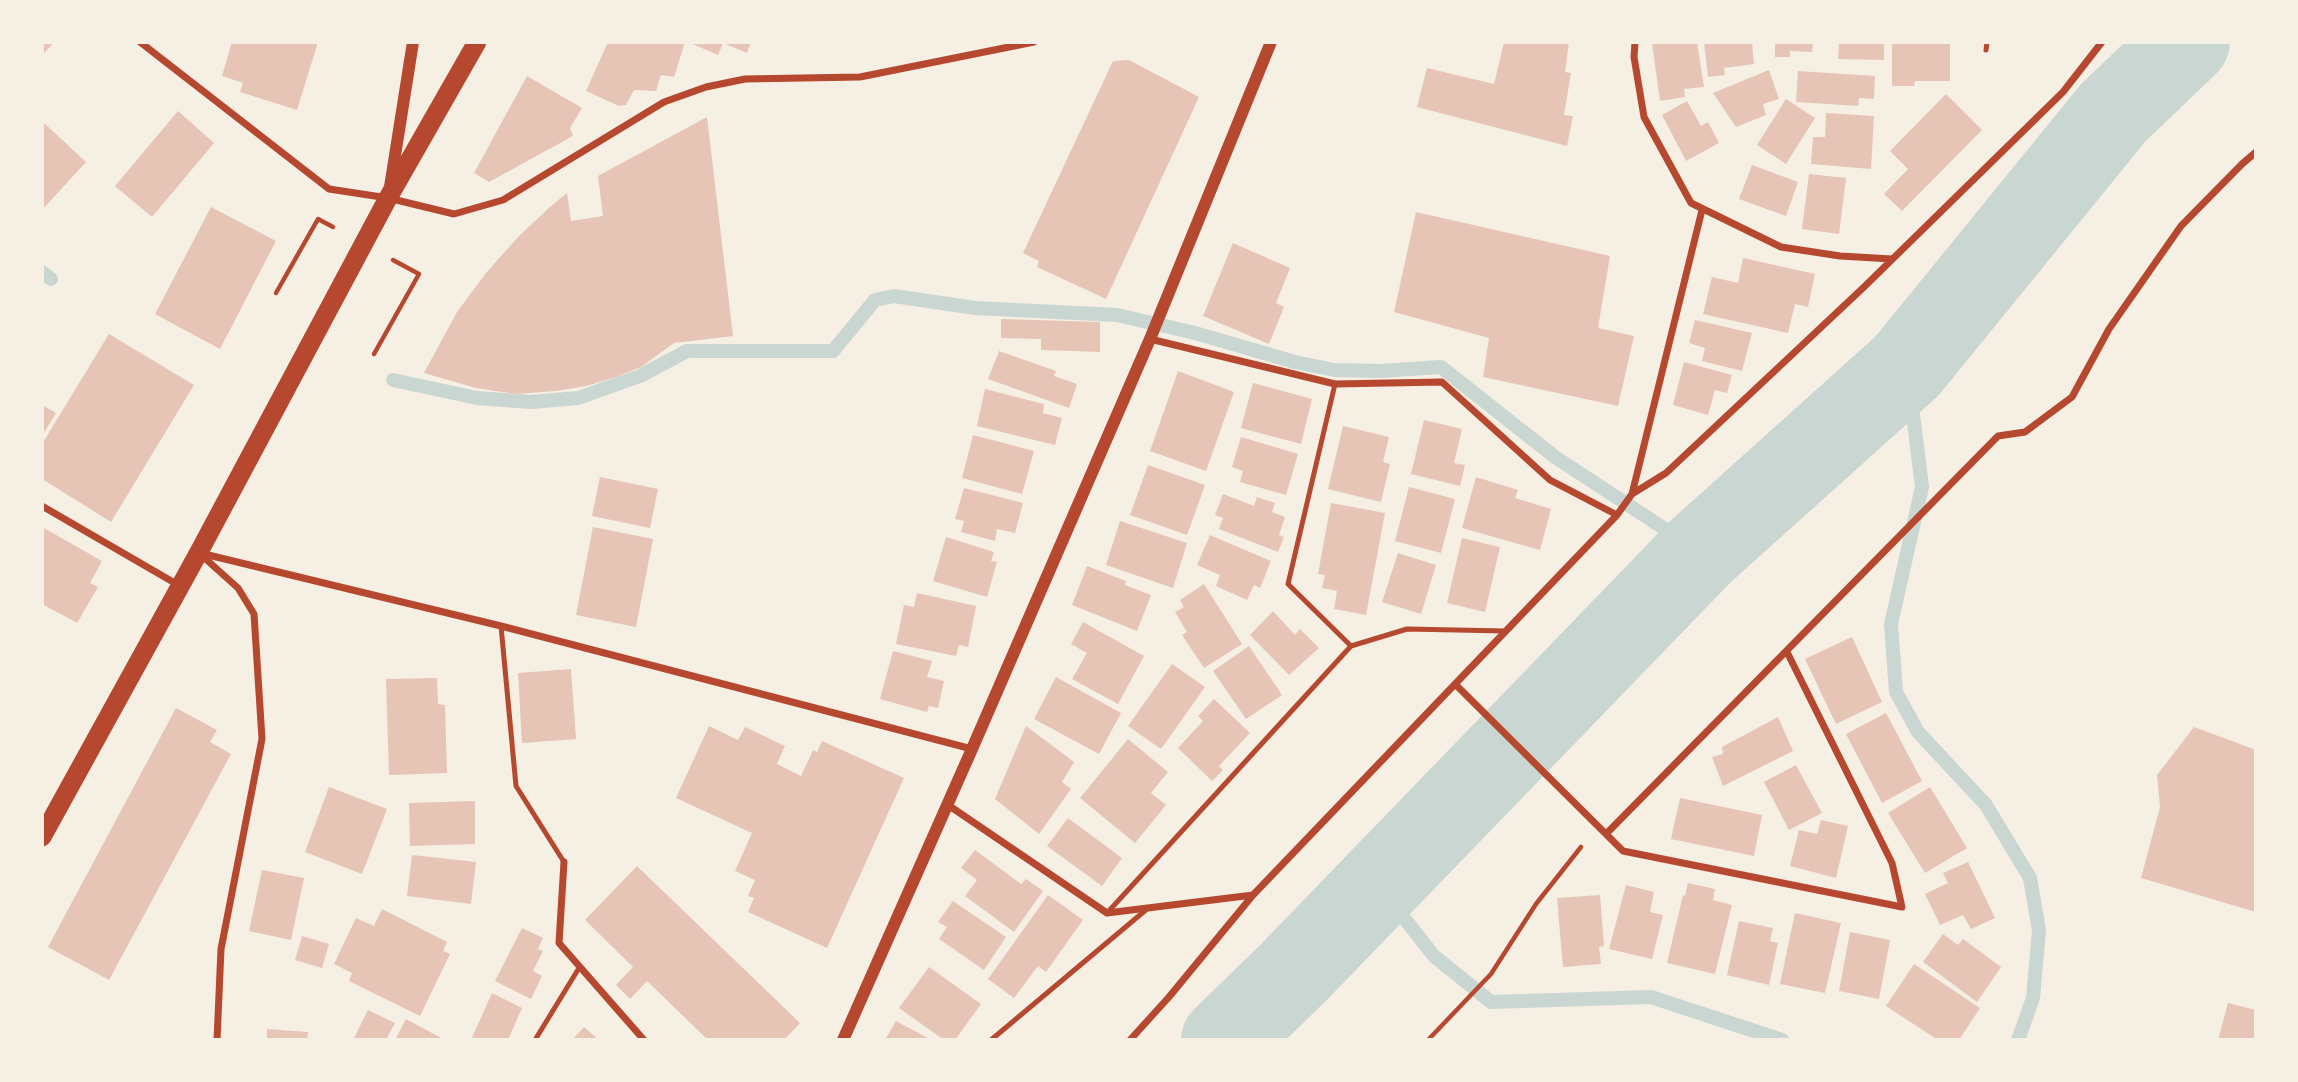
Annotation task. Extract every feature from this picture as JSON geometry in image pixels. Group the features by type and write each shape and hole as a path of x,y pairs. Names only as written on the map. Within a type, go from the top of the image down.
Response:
{"highway":[{"path":"42,837 199,552 388,198 477,42"}],"street":[{"path":"140,42 329,189 388,198 454,214 503,200 664,102 706,87 745,79 860,77 1034,42"},
{"path":"388,198 413,42"},
{"path":"843,1040 1150,339 1271,42"},
{"path":"1635,42 1634,57 1644,117 1691,203 1781,247 1840,256 1892,259"},
{"path":"1632,494 1666,473 1892,259 2063,92 2102,42"},
{"path":"1606,834 1998,436 2025,432 2072,397 2109,329 2181,226 2256,152"},
{"path":"1130,1040 1253,895 1617,515 1632,494 1702,210"},
{"path":"1150,339 1335,384 1442,382 1550,480 1617,515"},
{"path":"42,506 180,586"},
{"path":"199,552 500,626 972,749"},
{"path":"199,552 239,588 254,614 262,739 221,949 217,1040"},
{"path":"1455,684 1623,850 1902,907 1892,863 1787,652"},
{"path":"948,805 1107,913 1253,895"},
{"path":"564,862 559,943 644,1040"}],"lane":[{"path":"1986,50 1987,42"},
{"path":"1335,384 1288,584 1351,646"},
{"path":"500,626 516,786 564,862"},
{"path":"1107,913 1351,646 1407,629 1506,631"},
{"path":"991,1040 1149,908"},
{"path":"535,1040 579,968"}],"path":[{"path":"276,293 318,219"},
{"path":"374,354 419,274"},
{"path":"1428,1040 1491,974 1536,904 1585,842 1606,834"}],"building":[{"path":"42,42 54,42 42,56"},
{"path":"232,42 318,42 297,110 240,92 243,83 222,76"},
{"path":"608,42 685,42 674,77 661,75 656,91 634,90 626,105 619,106 586,91"},
{"path":"688,42 751,42 747,53 723,43 718,55"},
{"path":"1504,42 1569,42 1565,72 1571,73 1564,115 1573,116 1567,146 1417,107 1427,68 1494,84"},
{"path":"1697,42 1704,87 1684,89 1685,97 1660,101 1652,43"},
{"path":"1704,42 1752,42 1754,64 1724,68 1725,75 1708,77"},
{"path":"1775,42 1813,42 1812,52 1790,51 1790,57 1775,57"},
{"path":"1839,42 1884,42 1884,60 1838,59"},
{"path":"1892,42 1950,42 1950,81 1915,81 1914,86 1892,86"},
{"path":"1129,60 1199,97 1106,299 1037,267 1039,261 1023,253 1113,61"},
{"path":"1769,70 1779,99 1763,104 1766,115 1736,127 1713,93"},
{"path":"1798,71 1875,76 1874,99 1859,98 1858,106 1796,102"},
{"path":"527,76 582,108 570,128 573,136 489,182 474,173"},
{"path":"1946,94 1982,130 1902,211 1884,194 1908,169 1890,151"},
{"path":"1786,99 1815,118 1786,164 1757,145"},
{"path":"1687,101 1701,126 1708,122 1719,143 1686,161 1662,115"},
{"path":"178,111 214,143 152,217 115,186"},
{"path":"1826,113 1874,116 1871,169 1811,164 1813,137 1825,137"},
{"path":"707,117 733,336 674,343 641,367 586,386 556,391 516,394 476,388 424,373 457,312 486,273 550,207 567,193 571,221 603,216 598,176"},
{"path":"42,121 86,162 42,210"},
{"path":"1752,165 1798,182 1786,216 1739,199"},
{"path":"1809,174 1846,178 1839,234 1802,229"},
{"path":"211,207 276,241 220,349 155,314"},
{"path":"1416,212 1610,256 1598,328 1634,336 1618,406 1483,377 1489,338 1394,312"},
{"path":"1233,243 1290,268 1276,303 1284,307 1269,344 1203,316"},
{"path":"1743,258 1815,274 1808,307 1795,304 1788,333 1703,314 1712,277 1738,283"},
{"path":"1001,319 1100,322 1100,352 1041,350 1041,339 1001,338"},
{"path":"1695,320 1752,333 1742,371 1702,361 1705,348 1689,343"},
{"path":"109,334 194,385 111,522 42,479 42,444"},
{"path":"999,351 1056,371 1054,376 1077,384 1069,408 988,379"},
{"path":"1684,362 1732,375 1727,393 1715,390 1708,415 1673,405"},
{"path":"1178,371 1234,392 1206,471 1150,451"},
{"path":"1253,383 1312,399 1301,444 1241,428"},
{"path":"985,389 1044,404 1043,413 1062,418 1055,445 977,426"},
{"path":"42,405 56,413 42,436"},
{"path":"1424,420 1462,429 1454,463 1465,465 1460,486 1411,474"},
{"path":"1343,426 1389,437 1383,462 1390,464 1381,502 1328,489"},
{"path":"973,435 1034,451 1022,494 962,478"},
{"path":"1241,437 1298,454 1286,495 1240,482 1243,471 1232,467"},
{"path":"1148,465 1205,485 1187,535 1130,515"},
{"path":"600,477 658,489 650,528 592,516"},
{"path":"1476,477 1518,490 1515,498 1551,509 1540,550 1462,528"},
{"path":"1409,487 1455,499 1441,553 1395,541"},
{"path":"964,488 1023,503 1015,533 997,529 995,541 961,532 964,521 955,519"},
{"path":"1223,494 1254,506 1257,497 1275,503 1272,512 1285,517 1279,535 1284,537 1278,552 1219,529 1223,518 1215,515"},
{"path":"1331,503 1385,513 1366,615 1334,609 1337,591 1322,588 1325,575 1318,574"},
{"path":"1120,521 1187,543 1173,588 1106,565"},
{"path":"42,527 102,561 90,583 98,587 77,623 42,604"},
{"path":"593,527 653,539 636,627 576,615"},
{"path":"1210,535 1271,561 1260,588 1254,585 1247,600 1216,586 1220,575 1197,565"},
{"path":"946,537 994,552 991,561 997,562 987,597 933,581"},
{"path":"1462,538 1500,547 1485,612 1447,603"},
{"path":"1398,553 1436,565 1421,614 1382,602"},
{"path":"1087,566 1126,581 1125,585 1151,595 1137,631 1072,605"},
{"path":"1204,584 1242,644 1204,668 1182,635 1187,632 1175,612 1184,607 1180,600"},
{"path":"917,593 976,606 968,647 959,645 956,656 896,644 904,605 914,607"},
{"path":"1273,611 1295,635 1300,629 1319,648 1289,675 1250,635"},
{"path":"1083,622 1144,656 1118,704 1072,679 1087,653 1071,644"},
{"path":"1852,637 1882,702 1836,724 1805,659"},
{"path":"1249,646 1282,695 1246,719 1213,671"},
{"path":"893,651 932,661 927,677 944,681 938,708 929,706 927,712 880,699"},
{"path":"1172,664 1205,687 1161,749 1128,726"},
{"path":"571,669 576,739 522,743 518,673"},
{"path":"1056,677 1121,713 1099,754 1034,719"},
{"path":"437,678 438,704 445,705 447,773 389,775 386,679"},
{"path":"1214,699 1250,733 1219,766 1223,770 1212,781 1178,748 1203,721 1198,716"},
{"path":"176,708 217,730 210,742 231,754 109,980 48,947"},
{"path":"1886,713 1922,781 1882,803 1846,734"},
{"path":"1778,717 1793,751 1723,786 1712,757 1723,754 1722,747"},
{"path":"709,726 738,740 745,727 785,746 777,764 801,776 813,750 817,752 822,741 904,778 827,948 748,912 754,898 748,896 755,880 735,871 752,833 676,798"},
{"path":"1026,726 1074,762 1062,782 1071,789 1039,834 995,799"},
{"path":"2194,727 2256,750 2256,912 2141,878 2160,807 2157,775"},
{"path":"1128,739 1168,772 1151,793 1166,805 1135,843 1080,798"},
{"path":"1796,765 1822,813 1789,830 1764,782"},
{"path":"329,787 387,809 362,874 305,852"},
{"path":"1930,787 1967,848 1925,873 1888,813"},
{"path":"1680,798 1762,815 1754,856 1671,839"},
{"path":"475,801 475,844 410,846 409,803"},
{"path":"1068,818 1122,858 1102,886 1047,846"},
{"path":"1821,820 1848,826 1836,878 1790,866 1799,830 1817,834"},
{"path":"975,850 1021,884 1026,879 1043,891 1014,932 965,896 977,880 961,868"},
{"path":"412,855 476,862 471,904 407,896"},
{"path":"1968,862 1995,918 1971,929 1963,915 1940,925 1925,894 1948,883 1943,873"},
{"path":"637,866 800,1023 784,1040 708,1040 647,981 630,999 616,985 633,967 585,920"},
{"path":"262,870 304,878 291,940 249,931"},
{"path":"1688,883 1715,889 1713,900 1732,905 1715,974 1667,963"},
{"path":"1626,885 1654,892 1650,912 1663,915 1652,959 1609,949"},
{"path":"1048,895 1083,920 1046,972 1038,966 1014,998 988,979"},
{"path":"1600,895 1604,946 1599,947 1601,964 1563,967 1557,898"},
{"path":"953,901 1006,937 984,970 939,939 947,927 938,922"},
{"path":"382,909 447,942 443,951 450,954 420,1016 349,981 352,973 334,964 356,918 374,926"},
{"path":"1795,913 1841,923 1825,993 1780,984"},
{"path":"1739,921 1773,928 1770,941 1778,943 1769,985 1727,975"},
{"path":"522,928 543,938 538,949 543,951 533,971 542,976 531,999 495,981"},
{"path":"1850,932 1890,940 1879,999 1839,991"},
{"path":"1943,934 1958,945 1963,939 2001,967 1977,1002 1923,962"},
{"path":"302,936 329,944 322,968 295,960"},
{"path":"1914,964 1980,1008 1959,1040 1938,1040 1886,1006"},
{"path":"929,967 981,1004 955,1040 944,1040 899,1008"},
{"path":"492,993 522,1008 508,1040 471,1040"},
{"path":"2228,1003 2256,1010 2256,1040 2218,1040"},
{"path":"368,1010 395,1023 386,1040 353,1040"},
{"path":"406,1019 445,1040 395,1040"},
{"path":"896,1021 932,1040 885,1040"},
{"path":"584,1027 599,1040 572,1040"},
{"path":"267,1029 308,1032 307,1040 267,1040"}],"waterway":[{"path":"1224,1040 1293,973 1700,552 1907,366 2113,113 2187,42"},
{"path":"42,272 51,279"},
{"path":"393,380 477,398 531,402 578,398 640,376 687,351 833,351 875,300 894,296 975,308 1117,315 1334,370 1380,371 1441,367 1555,457 1700,552"},
{"path":"1907,366 1922,487 1891,624 1896,692 1918,732 1986,805 2030,878 2039,930 2033,998 2018,1040"},
{"path":"1378,885 1434,956 1491,1002 1651,997 1782,1040"}]}
